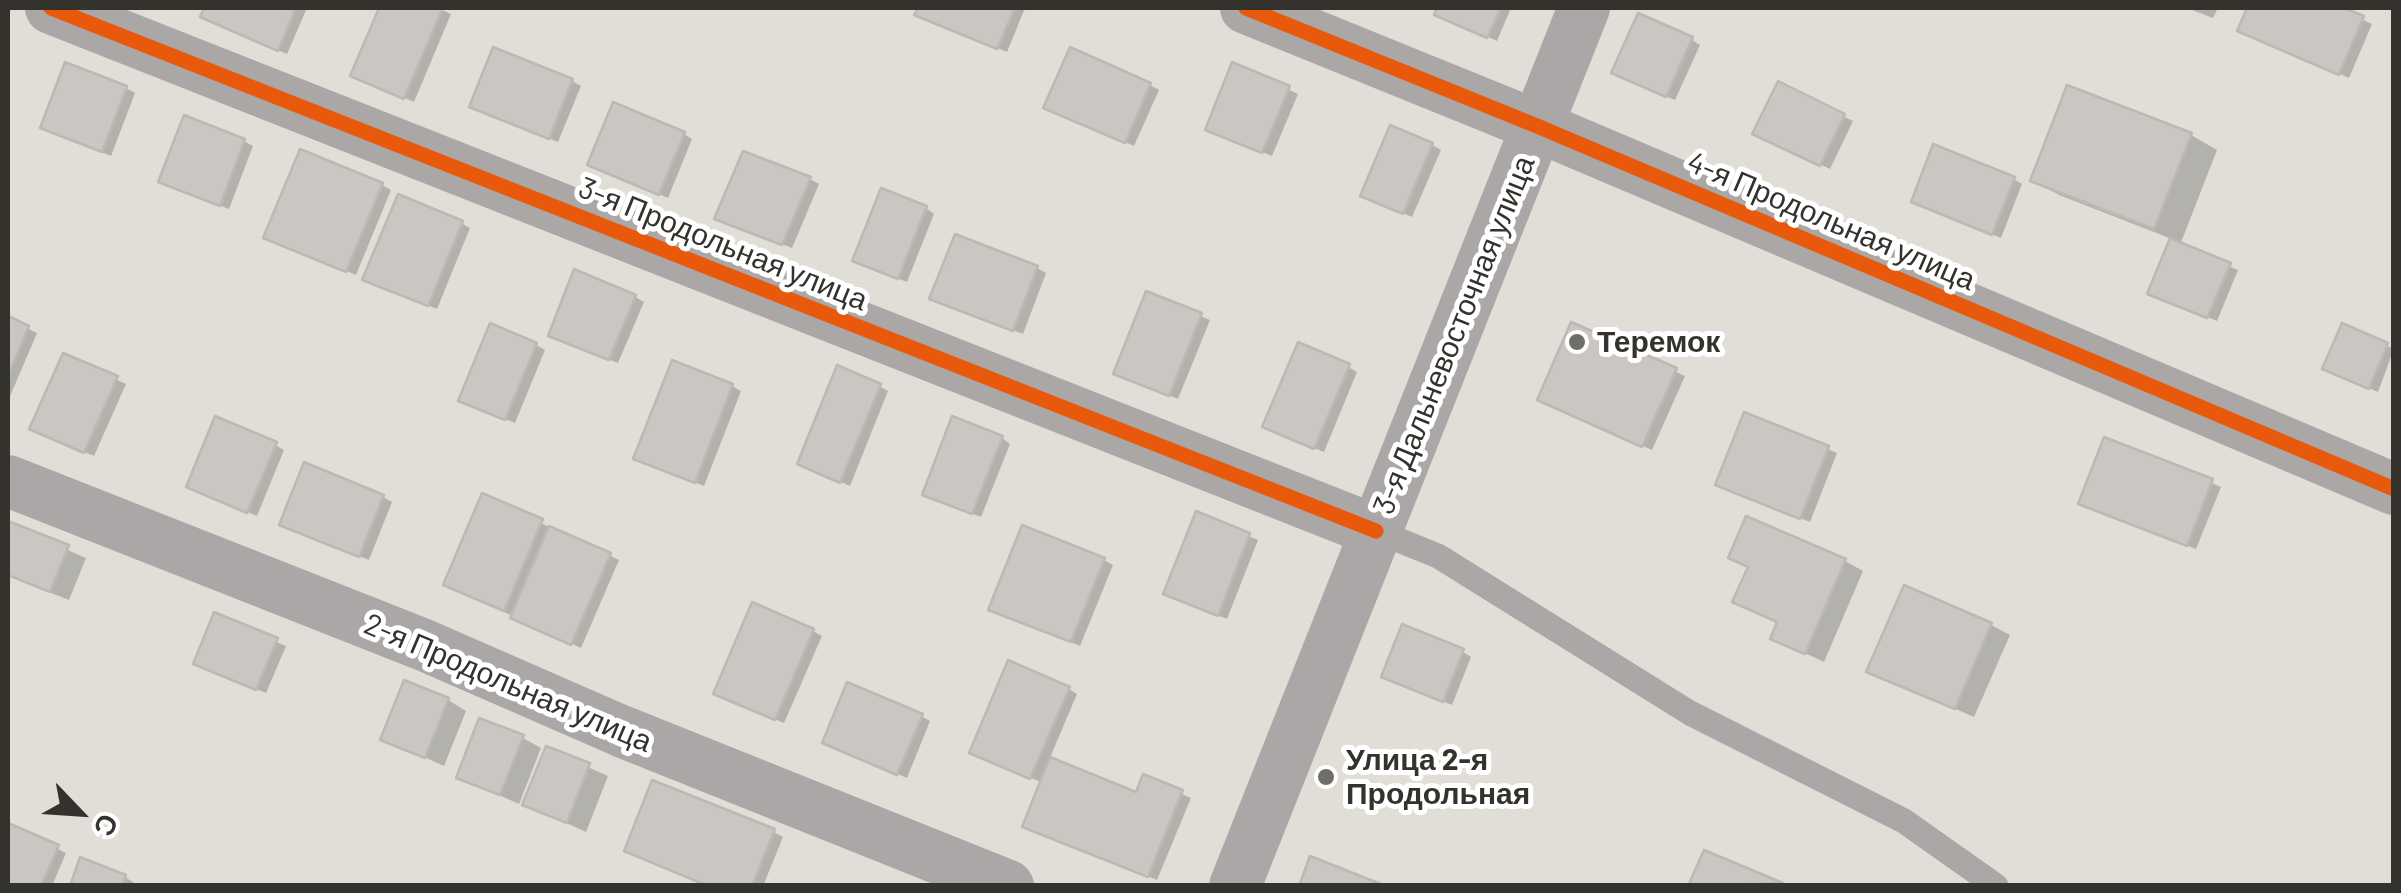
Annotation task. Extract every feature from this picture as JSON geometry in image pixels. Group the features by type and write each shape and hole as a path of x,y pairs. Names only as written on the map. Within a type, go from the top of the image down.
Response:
{"street":[{"name":"3-я Продольная улица","path":"51,8 1376,532"},
{"name":"4-я Продольная улица","path":"1246,8 1537,126 2394,489"},
{"name":"3-я Дальневосточная улица","path":"1235,886 1584,8"},
{"name":"2-я Продольная улица","path":"8,482 424,645 621,732 1008,886"}],"lane":[{"path":"1376,532 1438,556 1690,714 1904,821 1996,886"}],"building":[{"path":"204,8 296,8 278,51 200,17"},
{"path":"379,8 443,8 404,99 350,76"},
{"path":"918,8 1015,8 997,49 914,15"},
{"path":"1437,8 1501,8 1487,38 1434,15"},
{"path":"2247,8 2344,8 2364,16 2339,75 2237,31"},
{"path":"1638,13 1693,37 1666,97 1611,73"},
{"path":"493,47 573,79 549,139 469,107"},
{"path":"1070,47 1151,83 1125,143 1043,108"},
{"path":"65,62 127,86 102,152 40,128"},
{"path":"1232,62 1290,86 1262,153 1205,130"},
{"path":"1778,81 1845,114 1820,166 1752,134"},
{"path":"2067,85 2192,133 2154,229 2030,181"},
{"path":"613,102 685,132 659,195 587,165"},
{"path":"184,115 245,139 220,206 158,182"},
{"path":"1390,125 1433,143 1403,214 1360,196"},
{"path":"1933,144 2015,177 1992,235 1911,202"},
{"path":"300,149 383,183 346,272 263,238"},
{"path":"743,151 811,177 782,245 714,219"},
{"path":"881,188 927,206 898,279 852,261"},
{"path":"398,194 463,221 428,306 362,280"},
{"path":"955,234 1038,266 1013,331 929,299"},
{"path":"2170,238 2231,263 2207,318 2147,294"},
{"path":"574,269 636,295 609,360 548,336"},
{"path":"1146,291 1202,313 1169,396 1113,374"},
{"path":"8,316 29,326 8,376"},
{"path":"1571,322 1677,368 1642,447 1537,400"},
{"path":"490,323 537,343 505,420 458,401"},
{"path":"2342,323 2388,343 2369,389 2322,369"},
{"path":"1298,342 1350,364 1314,449 1262,427"},
{"path":"63,353 118,376 84,453 29,429"},
{"path":"672,360 733,384 695,483 633,459"},
{"path":"837,365 881,384 840,483 797,464"},
{"path":"1744,412 1829,446 1800,519 1715,485"},
{"path":"215,416 277,442 247,513 186,487"},
{"path":"952,416 1003,436 972,514 922,495"},
{"path":"2104,437 2213,479 2187,546 2078,504"},
{"path":"304,462 384,495 359,557 279,525"},
{"path":"482,493 543,519 504,611 443,585"},
{"path":"1196,511 1250,533 1218,616 1163,594"},
{"path":"1746,516 1846,559 1805,654 1770,639 1777,622 1732,602 1748,567 1728,558"},
{"path":"8,521 69,545 50,592 8,575"},
{"path":"1022,525 1105,558 1071,642 988,610"},
{"path":"549,526 611,553 571,645 510,618"},
{"path":"1904,585 1992,623 1955,709 1866,672"},
{"path":"752,602 814,629 775,720 713,694"},
{"path":"214,612 278,638 256,690 193,664"},
{"path":"1402,624 1464,649 1443,702 1381,677"},
{"path":"1008,660 1070,687 1030,779 969,753"},
{"path":"404,680 449,698 425,758 380,740"},
{"path":"847,682 923,714 897,775 822,743"},
{"path":"479,718 524,735 500,795 456,778"},
{"path":"546,746 590,763 567,823 522,805"},
{"path":"1050,757 1136,792 1143,774 1183,790 1148,877 1022,827"},
{"path":"652,780 775,829 752,886 708,886 624,851"},
{"path":"8,823 59,845 41,886 8,886"},
{"path":"1704,850 1783,883 1688,886"},
{"path":"1310,856 1386,886 1299,886"},
{"path":"80,857 126,875 122,886 70,886"}],"cycle path":[{"path":"51,8 1376,531"},
{"path":"1246,8 1537,126 2394,489"}],"place":[{"name":"Теремок","path":"1577,342"},
{"name":"Улица 2-я Продольная","path":"1326,777"}]}
